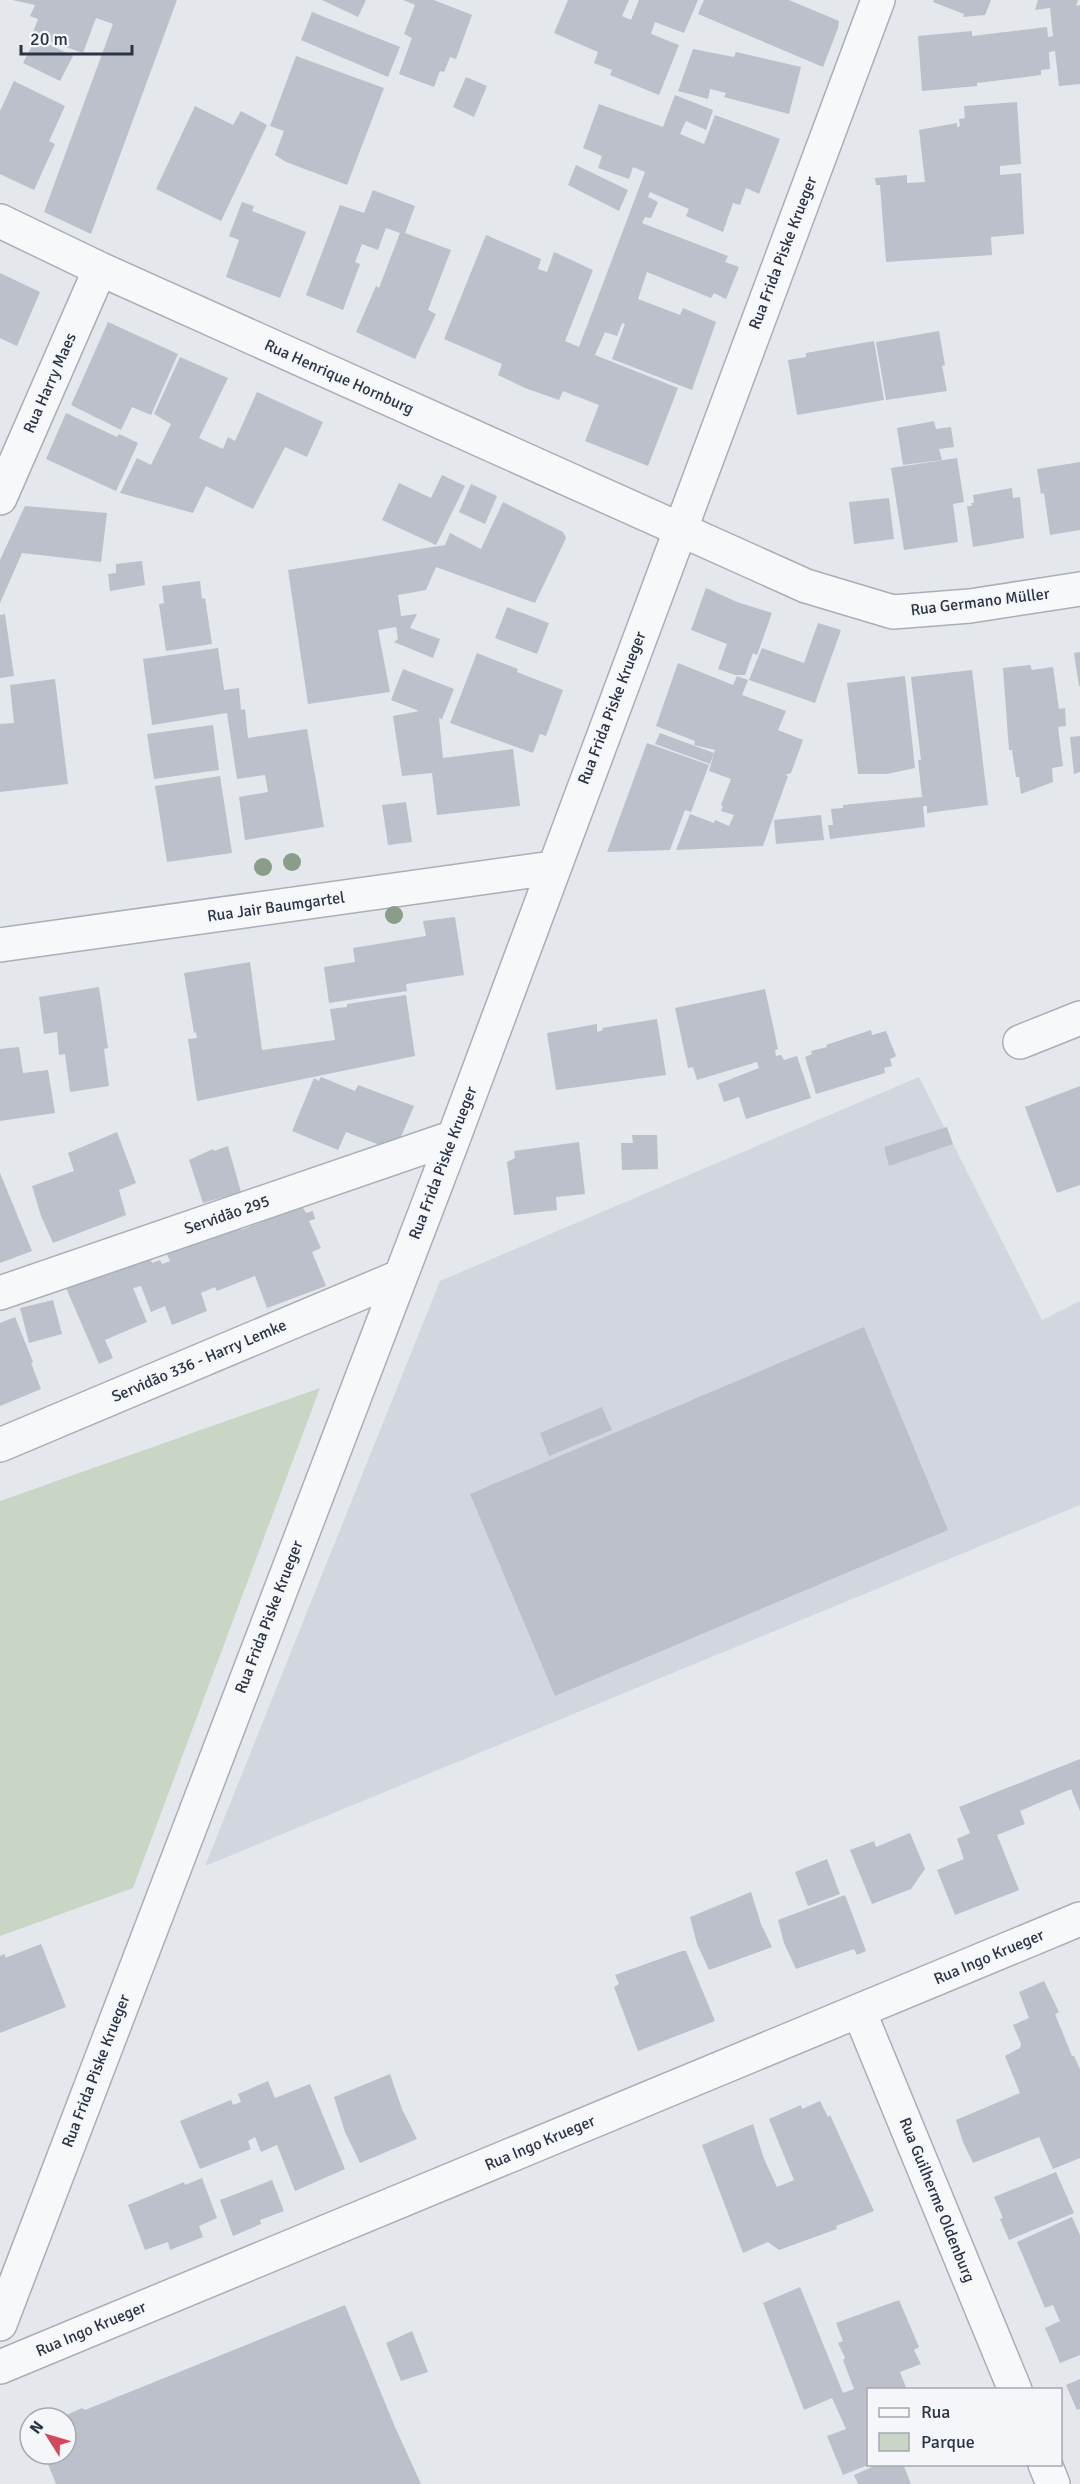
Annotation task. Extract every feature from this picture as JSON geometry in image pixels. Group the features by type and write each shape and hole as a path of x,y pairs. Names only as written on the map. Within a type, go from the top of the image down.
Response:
{"street":[{"name":"Rua Frida Piske Krueger","path":"0,2324 454,1137 552,868 878,0"},
{"name":"Rua Henrique Hornburg","path":"0,221 100,269 679,531"},
{"name":"Rua Harry Maes","path":"0,498 100,269"},
{"name":"Rua Germano Müller","path":"679,531 806,586 893,612 970,606 1080,589"},
{"name":"Rua Jair Baumgartel","path":"0,945 552,868"},
{"path":"1020,1042 1080,1018"},
{"name":"Servidão 295","path":"0,1293 454,1137"},
{"name":"Servidão 336 - Harry Lemke","path":"0,1445 399,1278"},
{"name":"Rua Ingo Krueger","path":"0,2367 1080,1919"},
{"name":"Rua Guilherme Oldenburg","path":"859,2011 1013,2388"},
{"path":"1046,2466 1053,2484"}],"shaded area":[{"path":"919,1077 1042,1320 1080,1301 1080,1505 205,1866 440,1281"}],"green space":[{"path":"320,1388 133,1888 0,1936 0,1501"}],"building":[{"path":"12,0 177,0 91,234 44,212 113,24 96,18 83,53 32,35 38,19 30,16 35,5"},
{"path":"322,0 366,0 358,17"},
{"path":"403,0 434,0 472,15 456,59 450,57 444,72 440,71 434,87 399,74 412,38 404,34 415,5"},
{"path":"568,0 629,0 622,16 631,20 639,0 698,0 684,33 655,22 651,34 679,45 659,95 610,75 612,70 594,63 598,52 554,33"},
{"path":"704,0 789,0 839,21 838,28 823,67 698,14"},
{"path":"934,0 991,0 985,15 963,17 964,14 933,2"},
{"path":"1038,0 1078,0 1076,6 1080,5 1080,84 1059,86 1055,51 1049,52 1050,69 1041,70 1041,75 977,83 977,86 922,91 918,36 972,31 972,36 1047,27 1048,37 1053,36 1050,8 1035,10"},
{"path":"312,12 400,47 388,77 301,40"},
{"path":"36,38 73,56 60,81 23,63"},
{"path":"693,49 734,57 736,52 801,67 789,114 724,97 726,93 710,89 708,99 678,91"},
{"path":"296,56 384,88 347,185 286,162 275,155 284,131 270,126"},
{"path":"466,77 487,86 474,117 453,107"},
{"path":"14,81 65,106 49,141 55,144 34,190 0,174 0,111"},
{"path":"675,95 713,110 706,130 686,121 680,134 704,144 715,115 780,139 759,194 746,188 740,205 733,203 723,232 686,216 689,209 650,192 648,197 658,202 651,218 645,217 642,223 728,256 725,262 739,267 726,299 714,293 711,298 647,272 638,299 680,315 683,308 716,322 692,390 612,359 625,324 622,323 617,336 605,332 595,355 678,388 648,466 585,441 599,405 563,391 559,400 525,388 498,375 502,364 444,339 486,235 541,259 538,269 547,272 554,252 593,270 565,341 579,347 645,172 633,167 629,179 598,168 602,156 583,148 599,104 663,127"},
{"path":"1017,102 1021,164 1000,166 1000,175 1021,173 1024,234 991,237 992,255 886,262 880,185 876,185 875,178 907,175 907,183 925,182 919,130 957,123 957,127 960,126 959,119 965,118 964,106"},
{"path":"195,106 233,125 241,111 267,125 221,221 156,189"},
{"path":"576,165 628,190 619,211 568,185"},
{"path":"373,190 415,206 405,233 451,250 428,310 436,314 415,359 356,332 376,286 379,288 400,233 386,228 378,250 362,244 355,262 360,264 343,310 306,295 340,205 364,213"},
{"path":"242,202 254,206 252,211 306,232 280,298 226,277 239,240 229,236"},
{"path":"0,273 40,292 17,346 0,338"},
{"path":"108,322 178,354 151,415 132,407 121,430 71,405"},
{"path":"939,331 947,391 886,400 876,342"},
{"path":"874,341 884,400 797,415 788,360 806,357 806,353"},
{"path":"180,357 228,378 199,438 223,449 228,437 235,441 257,392 323,422 307,457 285,447 253,509 206,486 193,513 120,493 137,458 151,465 171,424 154,414"},
{"path":"66,413 117,437 119,434 138,443 116,491 46,459"},
{"path":"934,421 936,429 951,427 954,447 939,449 942,460 903,465 897,428"},
{"path":"957,458 964,502 953,504 958,542 904,550 891,468"},
{"path":"1080,462 1080,530 1050,535 1044,493 1041,494 1037,469"},
{"path":"442,475 465,486 436,545 382,520 399,483 431,498"},
{"path":"471,484 497,496 485,524 459,512"},
{"path":"1012,488 1013,498 1020,497 1024,538 973,547 967,506 972,506 971,503 974,503 973,495"},
{"path":"889,498 894,539 854,544 849,502"},
{"path":"503,502 563,532 566,538 535,603 436,567 426,590 398,595 401,616 417,614 410,628 440,639 433,658 394,642 398,639 396,627 378,630 390,692 308,704 288,570 445,545 450,533 481,549"},
{"path":"25,506 107,513 101,562 22,553 0,603 0,560"},
{"path":"142,561 145,585 110,591 108,574 116,573 116,564"},
{"path":"200,581 212,644 166,651 159,604 164,603 162,586"},
{"path":"706,588 737,602 772,613 757,655 753,653 745,675 735,675 718,669 727,644 691,630"},
{"path":"507,607 549,623 537,654 495,638"},
{"path":"5,614 14,676 0,678 0,615"},
{"path":"818,623 841,630 815,703 749,680 762,648 804,663"},
{"path":"218,648 224,690 239,688 241,710 245,709 248,738 307,729 324,827 245,840 239,797 268,792 265,775 237,779 227,713 152,725 143,659"},
{"path":"1080,652 1080,686 1079,686 1074,653"},
{"path":"477,653 563,690 546,736 540,734 533,753 450,723"},
{"path":"678,663 733,685 737,676 748,680 742,695 786,711 778,730 803,740 791,773 785,775 788,776 763,846 676,850 690,814 729,826 734,815 721,811 731,779 709,771 715,750 694,745 695,741 656,726"},
{"path":"1030,665 1032,670 1053,667 1059,709 1065,708 1066,726 1058,727 1063,766 1052,768 1053,782 1021,794 1012,750 1009,750 1003,668"},
{"path":"403,669 454,689 442,719 439,718 443,758 513,749 520,806 437,815 432,773 402,776 393,716 419,711 391,700"},
{"path":"972,670 988,805 927,813 927,806 923,806 925,827 830,839 828,825 833,825 831,809 843,808 843,805 922,797 918,760 921,760 911,677"},
{"path":"905,676 915,768 887,774 858,774 847,683"},
{"path":"55,679 68,784 0,792 0,724 14,723 10,685"},
{"path":"213,725 219,770 154,779 147,734"},
{"path":"660,733 714,753 710,764 655,744"},
{"path":"1080,736 1080,772 1074,774 1070,737"},
{"path":"647,743 709,765 691,812 685,810 670,850 607,852"},
{"path":"220,776 232,853 167,862 155,786"},
{"path":"406,802 412,842 388,845 382,805"},
{"path":"821,815 824,840 776,844 774,820"},
{"path":"455,917 464,975 406,984 407,991 329,1003 324,967 355,962 353,948 426,936 423,921"},
{"path":"250,962 262,1050 335,1040 330,1009 347,1007 347,1004 406,995 415,1056 197,1101 188,1039 197,1038 196,1032 194,1033 184,973"},
{"path":"99,987 108,1048 104,1049 109,1086 70,1092 65,1054 59,1055 57,1032 44,1034 39,997"},
{"path":"765,989 778,1049 775,1050 776,1056 781,1055 784,1060 797,1056 811,1098 746,1119 739,1097 724,1102 718,1084 759,1068 757,1062 697,1080 693,1067 688,1068 675,1008"},
{"path":"657,1019 666,1075 556,1090 547,1033 597,1024 597,1032 603,1030 602,1028"},
{"path":"871,1030 872,1035 886,1031 896,1056 890,1059 892,1066 884,1068 885,1073 816,1094 805,1057 812,1054 811,1051"},
{"path":"19,1047 23,1073 48,1070 55,1113 0,1121 0,1049"},
{"path":"321,1077 355,1091 358,1085 414,1106 395,1151 346,1132 338,1150 292,1131 314,1078 319,1081"},
{"path":"1080,1086 1080,1185 1057,1193 1025,1107"},
{"path":"947,1127 953,1144 889,1166 884,1147"},
{"path":"117,1132 136,1183 119,1190 126,1215 53,1243 41,1216 32,1186 74,1171 68,1153"},
{"path":"632,1135 657,1135 658,1169 622,1170 621,1143 633,1143"},
{"path":"579,1142 585,1194 556,1197 557,1210 514,1215 507,1162 515,1158 514,1151"},
{"path":"228,1146 241,1192 203,1203 189,1160 213,1149 214,1151"},
{"path":"0,1173 32,1251 0,1263"},
{"path":"302,1206 306,1213 313,1211 315,1219 309,1221 321,1248 312,1252 326,1286 267,1308 255,1276 217,1291 215,1287 201,1293 207,1311 172,1325 165,1306 151,1312 141,1286 133,1288 147,1322 105,1340 113,1358 99,1364 66,1288 149,1254 152,1263 160,1260 162,1264 170,1261 164,1248 227,1224 230,1232 240,1228 241,1230"},
{"path":"53,1300 62,1334 29,1343 20,1308"},
{"path":"15,1317 41,1389 0,1406 0,1323"},
{"path":"864,1327 948,1530 555,1696 470,1494"},
{"path":"602,1407 612,1430 549,1456 540,1433"},
{"path":"1080,1759 1080,1811 1071,1789 1020,1811 1025,1824 997,1835 1019,1890 955,1915 937,1870 964,1859 957,1839 970,1833 959,1807"},
{"path":"910,1833 925,1869 911,1889 872,1904 850,1850 874,1841 876,1847"},
{"path":"827,1859 840,1894 808,1906 795,1872"},
{"path":"751,1892 761,1924 772,1947 709,1970 697,1944 690,1917"},
{"path":"845,1895 866,1951 857,1955 854,1949 796,1969 784,1943 778,1920"},
{"path":"41,1944 66,2007 0,2033 0,1956 5,1954 5,1958"},
{"path":"686,1951 715,2021 638,2051 614,1987 619,1984 615,1975"},
{"path":"1044,1981 1059,2012 1055,2014 1072,2056 1080,2069 1080,2158 1053,2169 1039,2137 973,2163 956,2120 1020,2093 1005,2056 1020,2048 1021,2044 1013,2025 1029,2018 1019,1992"},
{"path":"390,2074 402,2109 417,2139 360,2163 345,2132 334,2097"},
{"path":"268,2081 275,2098 310,2084 345,2169 295,2191 277,2145 261,2152 255,2137 248,2141 251,2149 200,2169 180,2121 231,2100 233,2105 241,2102 238,2094"},
{"path":"820,2101 828,2117 830,2115 874,2211 836,2226 837,2229 779,2250 768,2242 743,2253 702,2145 753,2124 764,2159 777,2187 794,2180 769,2119 801,2105 802,2109"},
{"path":"1056,2172 1074,2213 1009,2240 994,2197"},
{"path":"202,2178 217,2218 199,2226 203,2237 170,2250 168,2242 145,2250 128,2205 184,2182 185,2185"},
{"path":"272,2180 284,2211 260,2220 261,2224 233,2236 220,2200"},
{"path":"1072,2217 1080,2235 1080,2355 1060,2363 1045,2328 1060,2321 1053,2305 1045,2308 1017,2242"},
{"path":"800,2287 843,2393 854,2389 838,2343 843,2341 836,2323 899,2300 919,2347 914,2350 921,2364 900,2372 906,2388 867,2388 867,2465 843,2475 827,2436 846,2429 832,2398 804,2410 763,2303"},
{"path":"345,2305 421,2484 56,2484 49,2466 78,2466 78,2410 82,2408 85,2410"},
{"path":"412,2331 428,2372 401,2381 386,2343"},
{"path":"1080,2379 1080,2409 1077,2410 1066,2385"},
{"path":"874,2466 904,2466 911,2484 858,2484 854,2475"}]}
